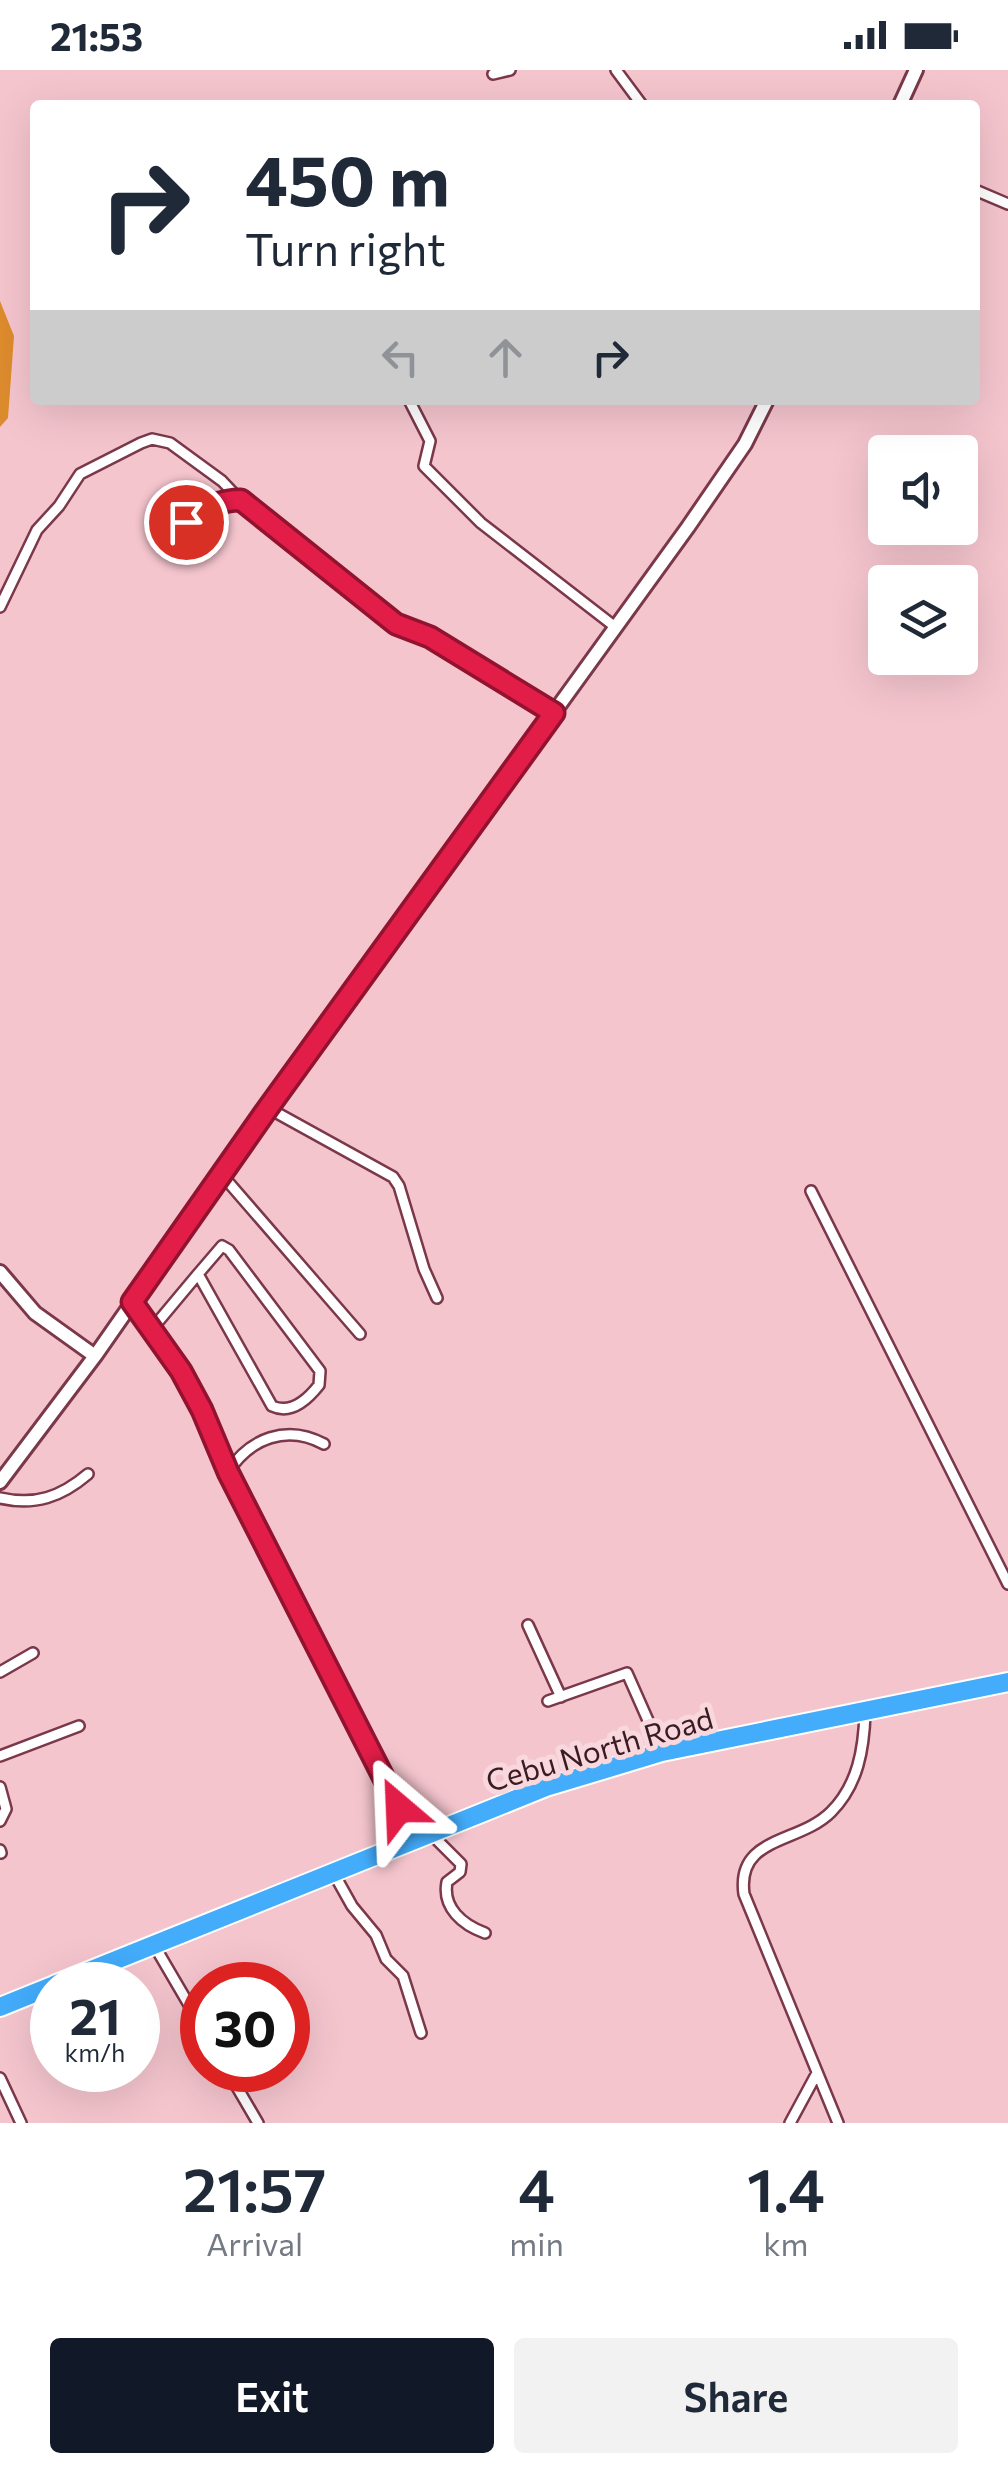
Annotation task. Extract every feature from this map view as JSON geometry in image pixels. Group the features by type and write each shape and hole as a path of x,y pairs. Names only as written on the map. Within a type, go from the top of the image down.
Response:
{"highway":[{"name":"Cebu North Road","path":"113,1962 546,1787 662,1752 1008,1682"},
{"name":"Cebu North Road","path":"0,2007 30,1995"}],"main road":[{"path":"902,100 916,70"},
{"path":"0,1482 745,444 764,405"},
{"path":"0,1272 35,1313 94,1356"}],"street":[{"path":"493,74 510,70"},
{"path":"616,70 638,100"},
{"path":"980,192 1008,204"},
{"path":"412,405 430,441 424,466 481,523 614,626"},
{"path":"0,607 37,530 80,474 152,439 170,443 222,480 241,500 396,624 430,637 554,713"},
{"path":"186,522 225,500 241,500"},
{"path":"268,1108 393,1177 400,1186 436,1298"},
{"path":"223,1176 360,1334"},
{"path":"812,1191 1008,1584"},
{"path":"152,1329 219,1247 228,1250 320,1371 322,1379 312,1394 286,1410 272,1406 198,1274"},
{"path":"132,1302 181,1371 228,1472 422,1836 460,1864 460,1872 447,1882 446,1891 458,1917 464,1926 484,1933"},
{"path":"228,1472 240,1453 279,1435 298,1434 324,1444"},
{"path":"0,1498 47,1500 65,1494 88,1474"},
{"path":"528,1625 560,1698"},
{"path":"0,1672 33,1653"},
{"path":"548,1701 627,1674 662,1752"},
{"path":"838,2123 744,1894 741,1875 748,1860 772,1843 829,1814 852,1786 864,1743 865,1710"},
{"path":"0,1756 79,1726"},
{"path":"0,1787 6,1809 0,1821"},
{"path":"333,1872 352,1906 376,1935 386,1960 404,1976 422,2033"},
{"path":"154,1946 180,1989"},
{"path":"790,2123 817,2072"},
{"path":"0,2078 20,2123"},
{"path":"240,2092 258,2123"}],"shaded area":[{"path":"0,301 14,336 8,418 0,427"}],"route":[{"path":"186,522 225,500 241,500 396,624 430,637 554,713 132,1302 181,1371 202,1410 228,1472 399,1808"}]}
